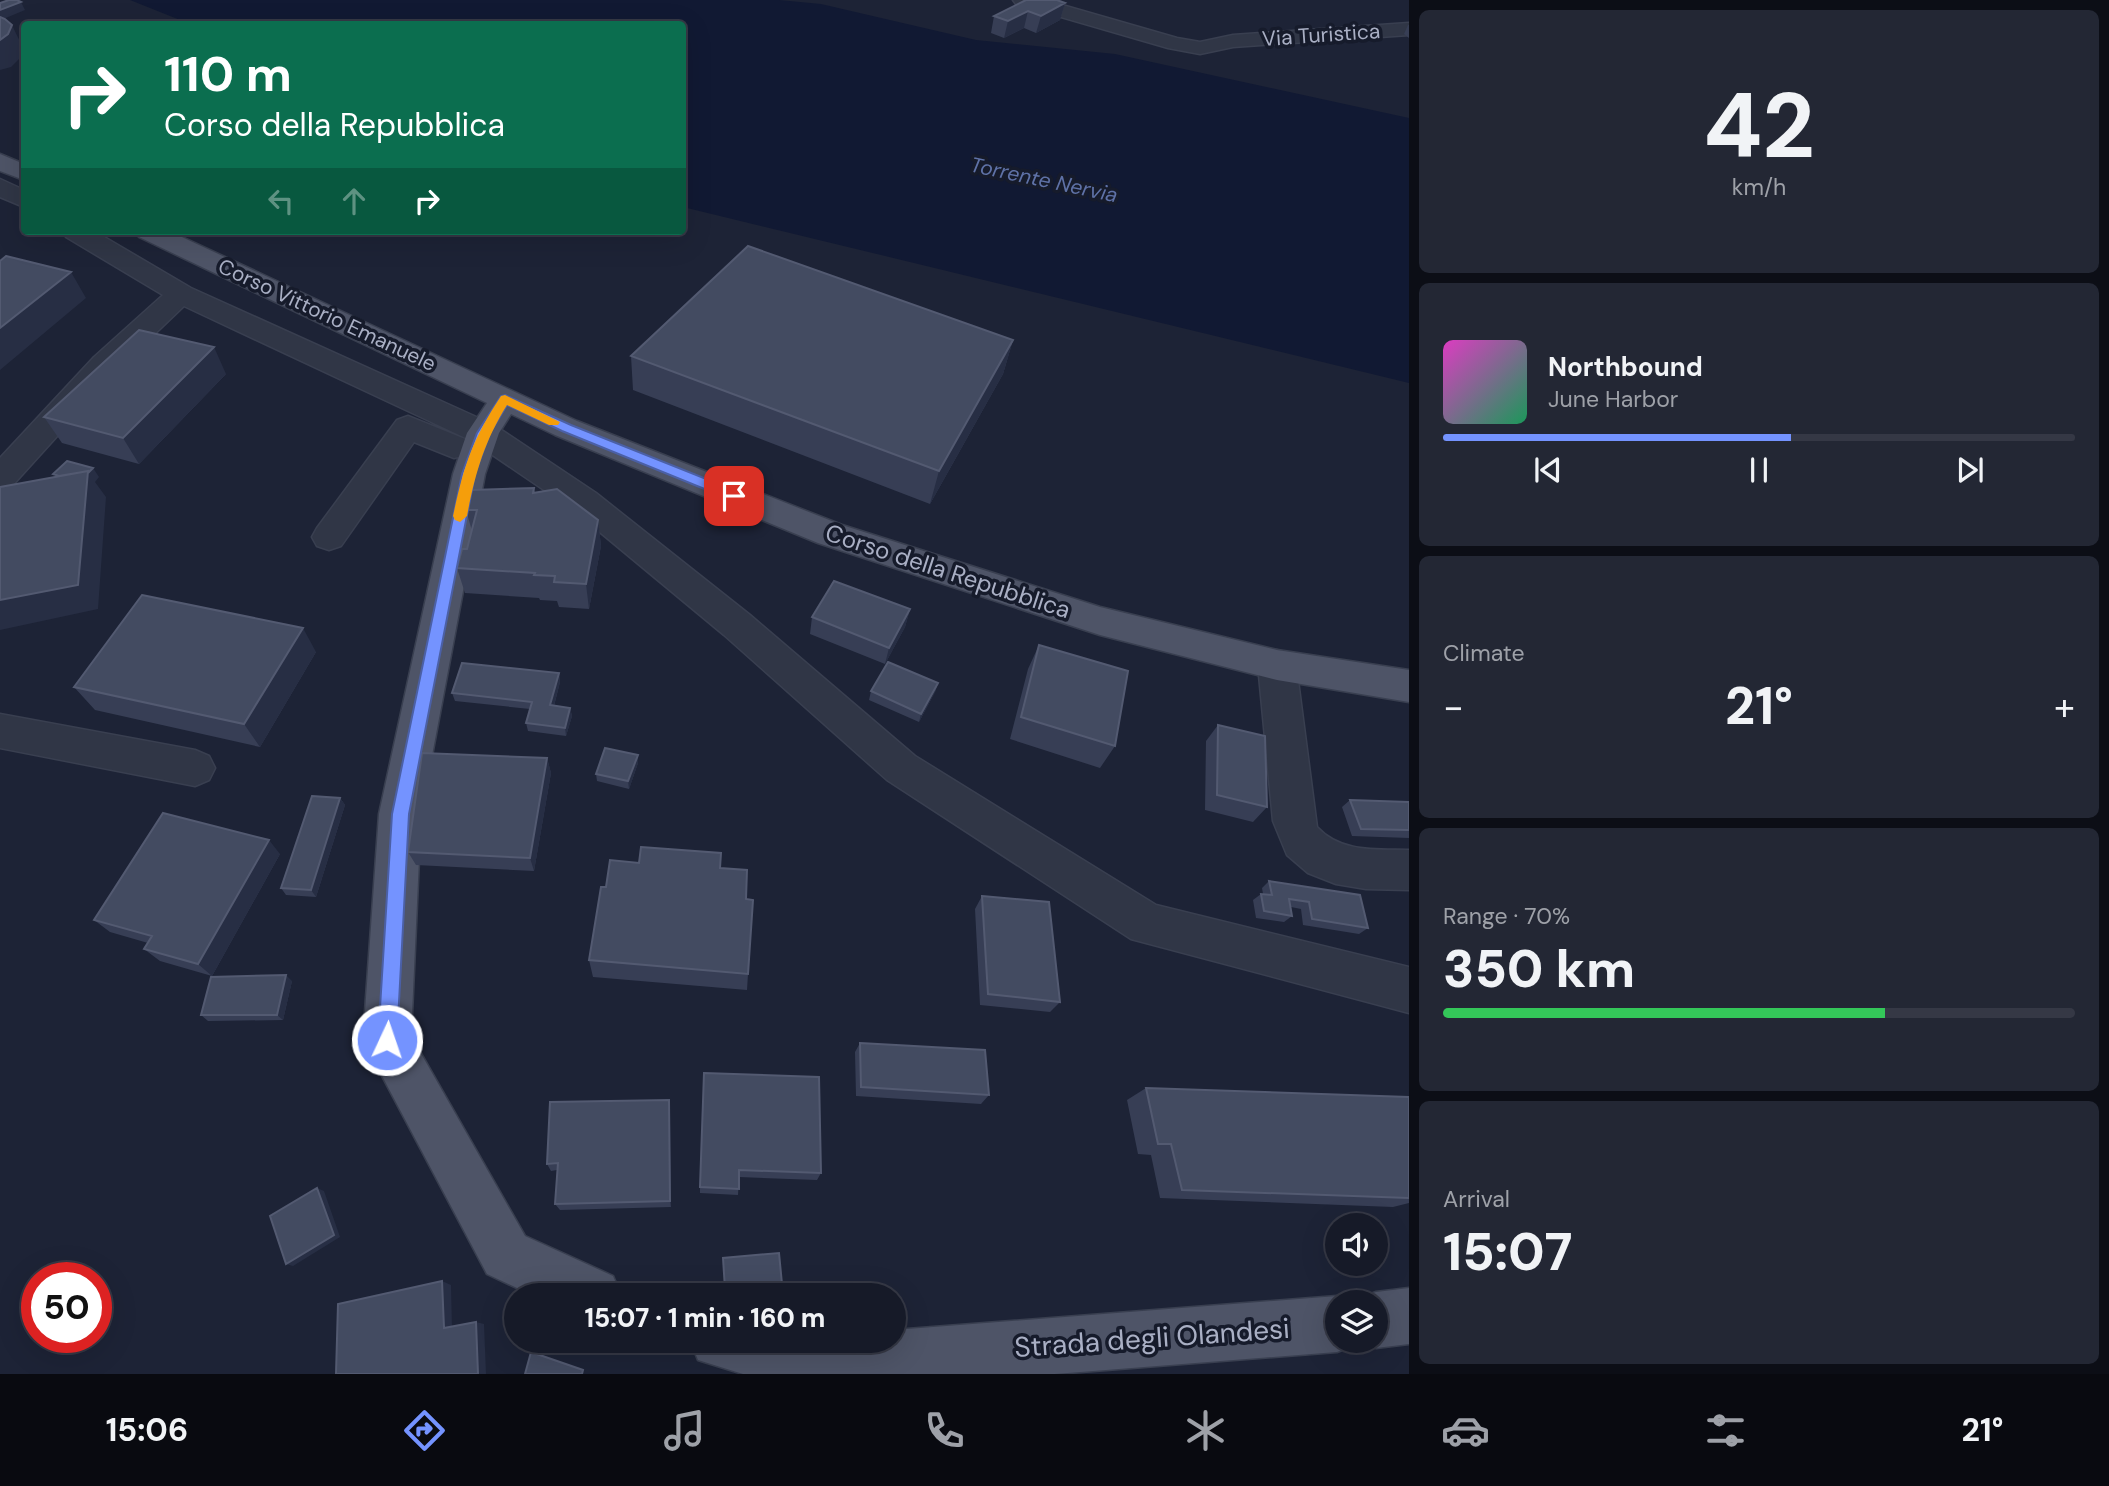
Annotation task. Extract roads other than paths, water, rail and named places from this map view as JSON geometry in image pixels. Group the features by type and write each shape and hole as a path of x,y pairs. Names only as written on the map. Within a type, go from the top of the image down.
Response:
{"main road":[{"path":"0,161 21,172"},
{"name":"Corso Vittorio Emanuele","path":"155,235 488,429"},
{"name":"Corso della Repubblica","path":"488,429 566,428 830,534 1100,621 1277,665 1409,686"},
{"path":"488,429 469,474 400,814 387,1040 506,1255 568,1283"},
{"path":"1388,1319 1409,1316"},
{"name":"Strada degli Olandesi","path":"774,1353 821,1364 1325,1325"}],"street":[{"name":"Via Turistica","path":"1023,0 1175,44 1200,48 1233,41 1409,29"},
{"name":"Via Turistica","path":"1056,0 1166,32 1233,41"},
{"path":"82,235 181,294 488,429 584,501 737,625 901,768 1147,924 1409,990"},
{"path":"0,478 105,364 181,294"},
{"path":"329,537 408,427 488,429"},
{"path":"1277,665 1294,821 1302,842 1320,858 1357,868 1409,870"},
{"path":"0,731 195,768"}],"water":[{"name":"Torrente Nervia","path":"130,0 779,0 821,4 976,40 1115,54 1409,118 1409,383 686,208 686,21 182,21"}]}
